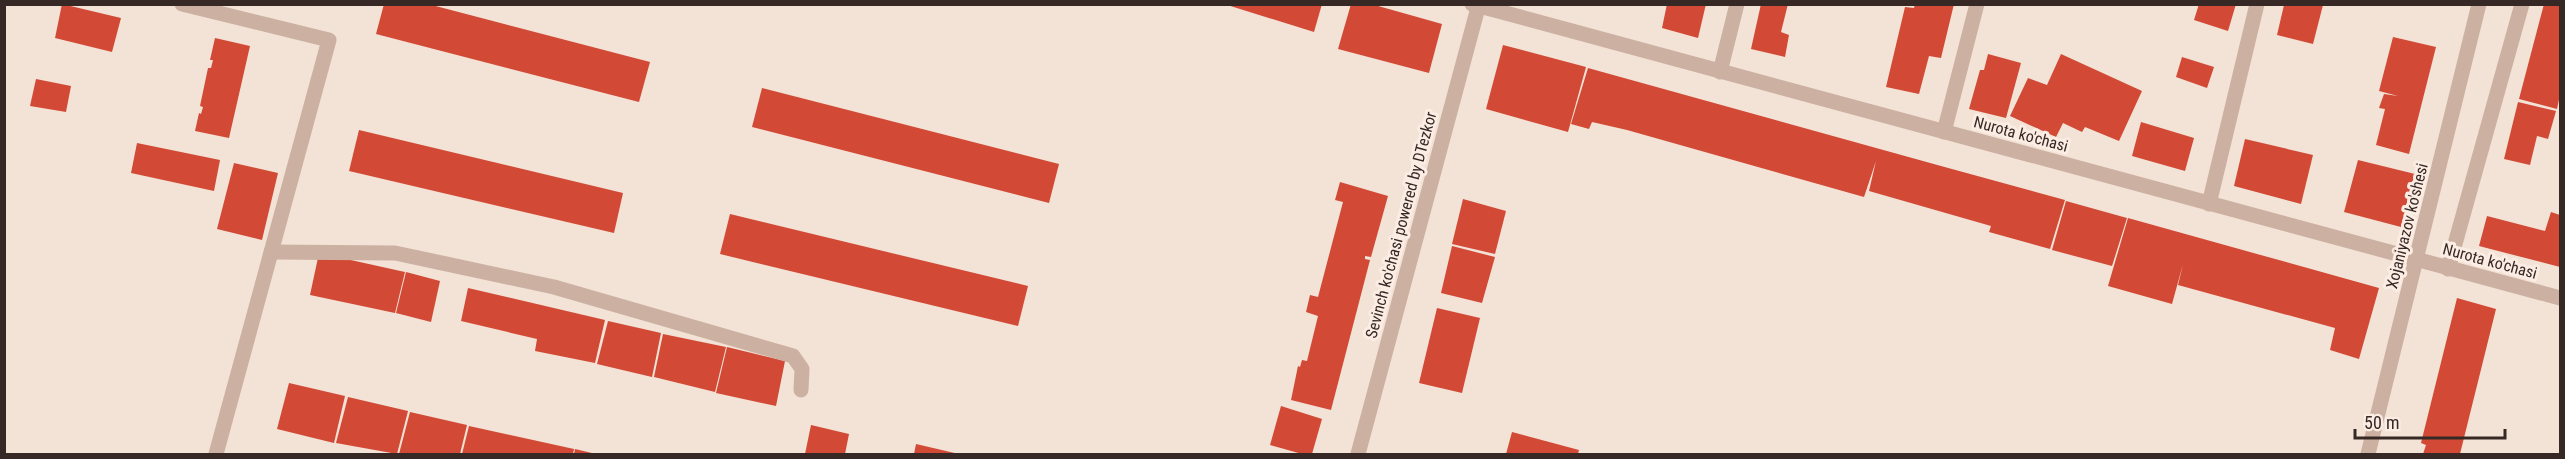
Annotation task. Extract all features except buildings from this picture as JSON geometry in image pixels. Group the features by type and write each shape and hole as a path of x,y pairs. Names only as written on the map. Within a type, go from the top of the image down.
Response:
{"street":[{"path":"182,4 329,40 216,454"},
{"path":"1720,72 1737,4"},
{"path":"1944,132 1977,4"},
{"path":"2209,204 2257,4"},
{"name":"Xojaniyazov ko'shesi","path":"2368,454 2418,260 2479,4"},
{"path":"2448,269 2522,4"},
{"name":"Nurota ko'chasi","path":"1476,5 2560,298"},
{"name":"Sevinch ko'chasi powered by DTezkor","path":"1358,454 1476,5"},
{"path":"271,252 395,253 554,287 793,356 802,369 801,390"}]}
